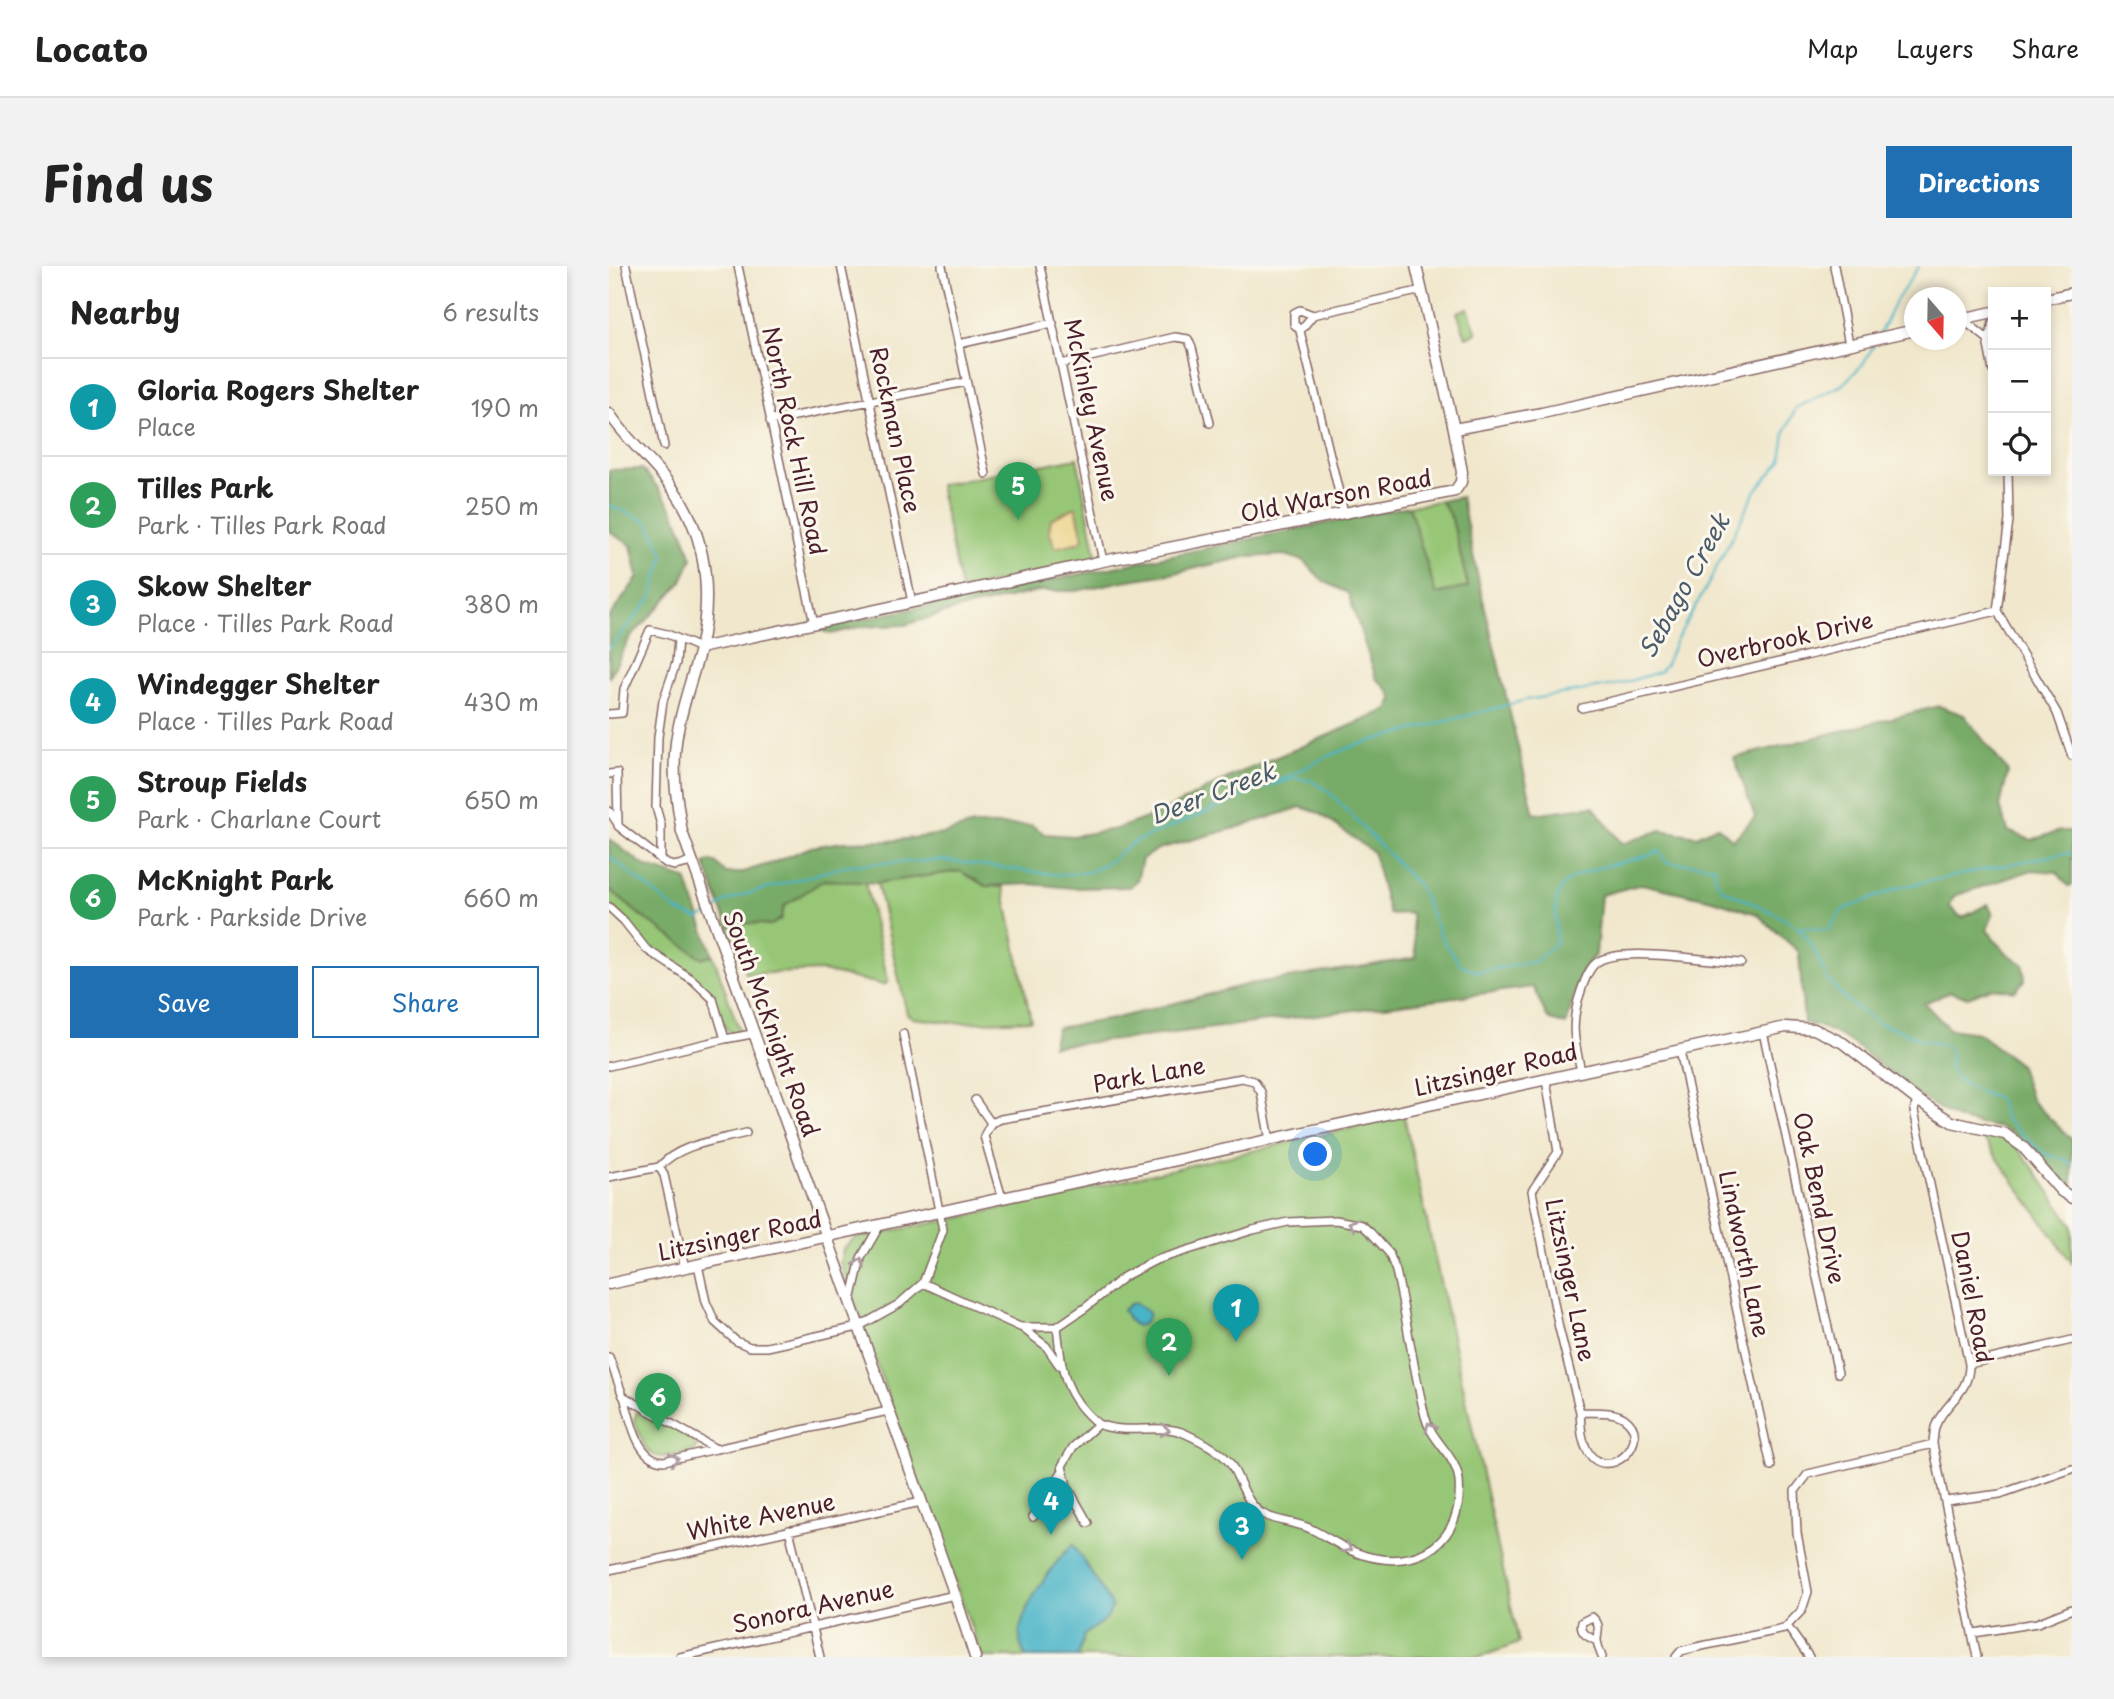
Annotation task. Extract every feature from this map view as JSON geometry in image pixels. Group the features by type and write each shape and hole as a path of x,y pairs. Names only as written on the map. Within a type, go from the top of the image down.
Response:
{"street":[{"path":"626,266 664,446"},
{"name":"North Rock Hill Road","path":"737,266 814,624"},
{"name":"Rockman Place","path":"841,266 912,602"},
{"path":"942,266 986,474"},
{"name":"McKinley Avenue","path":"1040,266 1103,561"},
{"path":"1416,266 1454,429 1542,413 1904,332"},
{"path":"1834,266 1849,344"},
{"path":"1344,513 1300,330 1292,318 1294,313 1300,310 1313,315 1422,290"},
{"path":"2051,298 2072,293"},
{"path":"1967,318 1988,313"},
{"path":"1300,330 1313,315"},
{"path":"958,344 1053,323"},
{"path":"1967,325 1988,339"},
{"path":"1061,363 1175,337 1188,339 1210,423"},
{"path":"770,421 966,382"},
{"name":"South McKnight Road","path":"609,413 624,435 668,481 684,505 697,538 706,574 706,611 700,648 676,743 675,787 682,832 975,1657"},
{"name":"Old Warson Road","path":"700,648 1103,561 1455,491 1462,478 1454,429"},
{"path":"2008,476 2009,520 1997,611 2057,713 2072,756"},
{"name":"Overbrook Drive","path":"1582,708 1997,611"},
{"path":"609,713 622,713 624,689 650,629 700,648"},
{"path":"661,860 661,825 656,807 658,737 663,701 676,663 678,639"},
{"path":"609,774 617,773 618,825"},
{"path":"609,811 618,825 661,860 674,866 692,862"},
{"path":"609,907 646,949 694,980 713,999 725,1040"},
{"path":"1581,1071 1573,1038 1573,1024 1584,982 1594,964 1609,956 1649,954 1741,963"},
{"name":"Litzsinger Road","path":"609,1284 1786,1027 1814,1029 1843,1043 1917,1100 1961,1126 2005,1134 2022,1147 2061,1191 2072,1198"},
{"name":"Oak Bend Drive","path":"1763,1032 1838,1373"},
{"path":"609,1066 752,1034"},
{"path":"698,1265 706,1302 715,1322 736,1341 750,1346 767,1347 858,1327 899,1304 923,1283 943,1230 903,1034"},
{"name":"Lindworth Lane","path":"1680,1051 1771,1466"},
{"name":"Park Lane","path":"991,1123 1001,1119 1256,1078 1270,1140"},
{"name":"Litzsinger Lane","path":"1546,1080 1558,1152 1532,1191 1559,1328 1580,1412 1582,1437 1588,1454 1603,1463 1612,1463 1628,1454 1632,1447 1633,1432 1624,1418 1580,1412"},
{"path":"975,1100 991,1123 984,1136 1002,1198"},
{"name":"Daniel Road","path":"1917,1100 1914,1111 1969,1364 1966,1385 1937,1423 1933,1444"},
{"path":"609,1177 659,1167 668,1157 683,1148 746,1133"},
{"path":"659,1167 664,1175 685,1268"},
{"path":"1020,1327 1057,1327 1125,1276 1156,1260 1253,1230 1288,1222 1336,1220 1362,1225 1381,1242 1396,1271 1425,1419 1457,1472 1459,1497 1455,1521 1441,1543 1415,1556 1394,1559 1364,1556 1308,1528 1265,1515 1254,1505 1229,1462 1209,1445 1183,1432 1162,1429 1119,1430 1098,1424 1082,1411 1070,1393 1062,1370 1057,1327"},
{"path":"850,1305 860,1258 880,1225"},
{"path":"923,1283 1020,1327 1046,1346 1062,1370"},
{"path":"1969,1364 2072,1340"},
{"path":"609,1357 641,1448 655,1460 664,1461 888,1411"},
{"path":"623,1396 716,1449"},
{"path":"1033,1517 1062,1472 1069,1453 1098,1424"},
{"path":"1676,1657 1681,1651 1784,1629 1802,1610 1808,1592 1797,1533 1795,1491 1808,1474 1933,1444 1977,1657"},
{"path":"1946,1501 2000,1494 2072,1469"},
{"path":"1062,1472 1067,1486 1089,1523"},
{"name":"White Avenue","path":"609,1570 921,1502"},
{"path":"789,1530 820,1657"},
{"name":"Sonora Avenue","path":"680,1657 955,1595"},
{"path":"1974,1633 2037,1623 2072,1609"},
{"path":"1787,1626 1809,1657"},
{"path":"1597,1641 1602,1657"}],"green space":[{"path":"1468,308 1477,333 1466,337 1457,312"},
{"path":"1077,458 1096,555 1094,561 961,590 939,485"},
{"path":"642,469 673,511 692,559 681,583 629,639 609,678 609,617 638,577 631,545 609,531 609,470"},
{"path":"1461,497 1534,814 1593,806 1622,844 1661,830 1697,836 1717,826 1733,840 1755,817 1734,758 1939,706 1964,715 2008,772 2000,806 2008,831 2031,840 2060,831 2072,831 2072,885 2068,886 2057,872 2032,870 1954,896 1950,907 1962,918 1988,904 1993,915 1987,930 2005,952 2023,964 2025,980 2015,991 1991,988 1968,997 1950,992 1924,1003 1949,1029 1978,1033 2019,1064 2032,1101 2072,1140 2072,1192 2015,1135 2001,1128 1954,1117 1917,1095 1848,1040 1819,1026 1804,1023 1799,952 1757,914 1713,900 1642,884 1601,895 1596,954 1582,969 1566,1025 1548,1019 1533,987 1135,1038 1052,1046 1057,1028 1113,1019 1249,984 1416,958 1411,913 1389,914 1373,852 1319,813 1301,807 1158,849 1142,859 1137,880 1130,887 1073,888 1031,884 986,886 960,871 877,883 824,880 784,906 781,919 771,925 748,923 728,927 705,864 710,861 726,873 740,873 811,847 943,834 973,825 1031,825 1045,834 1073,836 1116,829 1158,814 1232,776 1369,718 1388,709 1393,699 1376,678 1348,593 1323,581 1304,561 1285,555 1245,557 1076,591 1039,591 951,611 905,625 859,627 831,634 823,631 825,627 1409,506 1436,594 1468,587 1452,519 1441,501"},
{"path":"1441,501 1452,519 1468,587 1435,594 1409,506"},
{"path":"609,839 645,866 686,879 713,955 702,958 641,916 609,889"},
{"path":"960,871 986,886 1003,887 1031,1020 956,1023 913,1018 907,1014 877,883"},
{"path":"824,880 865,882 888,982 884,985 822,971 746,974 728,927 748,923 771,925 781,919 784,906"},
{"path":"609,889 641,916 702,958 713,955 740,1033 734,1034 726,1029 709,991 651,950 609,904"},
{"path":"1404,1116 1519,1643 1480,1657 982,1657 840,1263 843,1249 855,1238 964,1217"},
{"path":"1978,1131 1997,1135 2015,1145 2034,1169 2072,1225 2072,1263"},
{"path":"637,1412 644,1412 695,1441 696,1450 670,1456 654,1455 639,1433 634,1419"}],"sand":[{"path":"1076,507 1083,538 1080,542 1055,548 1049,530 1051,519"}],"water":[{"path":"1135,1303 1149,1313 1145,1322 1136,1326 1123,1310"},
{"path":"1073,1544 1112,1606 1107,1618 1084,1635 1078,1657 1026,1657 1020,1641 1024,1616 1038,1589"}],"waterway":[{"name":"Sebago Creek","path":"1879,335 1894,304 1919,266"},
{"name":"Sebago Creek","path":"1276,783 1356,745 1526,700 1620,684 1659,672 1666,664 1675,642 1756,490 1781,461 1785,432 1796,408 1842,385 1863,364 1875,343"},
{"name":"Deer Creek","path":"609,505 648,522 664,554 652,597 609,648"},
{"name":"Deer Creek","path":"714,911 725,902 740,896 849,865 940,860 1059,875 1089,872 1110,861 1132,843 1268,786 1296,778 1312,781 1328,791 1418,885 1445,944 1460,964 1478,972 1536,961 1556,942 1557,896 1565,884 1575,877 1659,851 1666,862 1715,867 1715,878 1722,889 1799,928 1814,949 1827,979 1845,999 1876,1022 1921,1040 1945,1045 1952,1054 1950,1065 1956,1077 1970,1087 1999,1099 2005,1118 2022,1134 2045,1154 2072,1164"},
{"path":"1800,928 1828,930 1842,910 1901,887 2064,853 2072,854"},
{"name":"Deer Creek","path":"609,856 677,911 699,919 709,914"}],"place":[{"name":"Stroup Fields","path":"1018,520"},
{"name":"Gloria Rogers Shelter","path":"1236,1342"},
{"name":"Tilles Park","path":"1169,1376"},
{"name":"McKnight Park","path":"658,1431"},
{"name":"Windegger Shelter","path":"1051,1535"},
{"name":"Skow Shelter","path":"1242,1560"}]}
